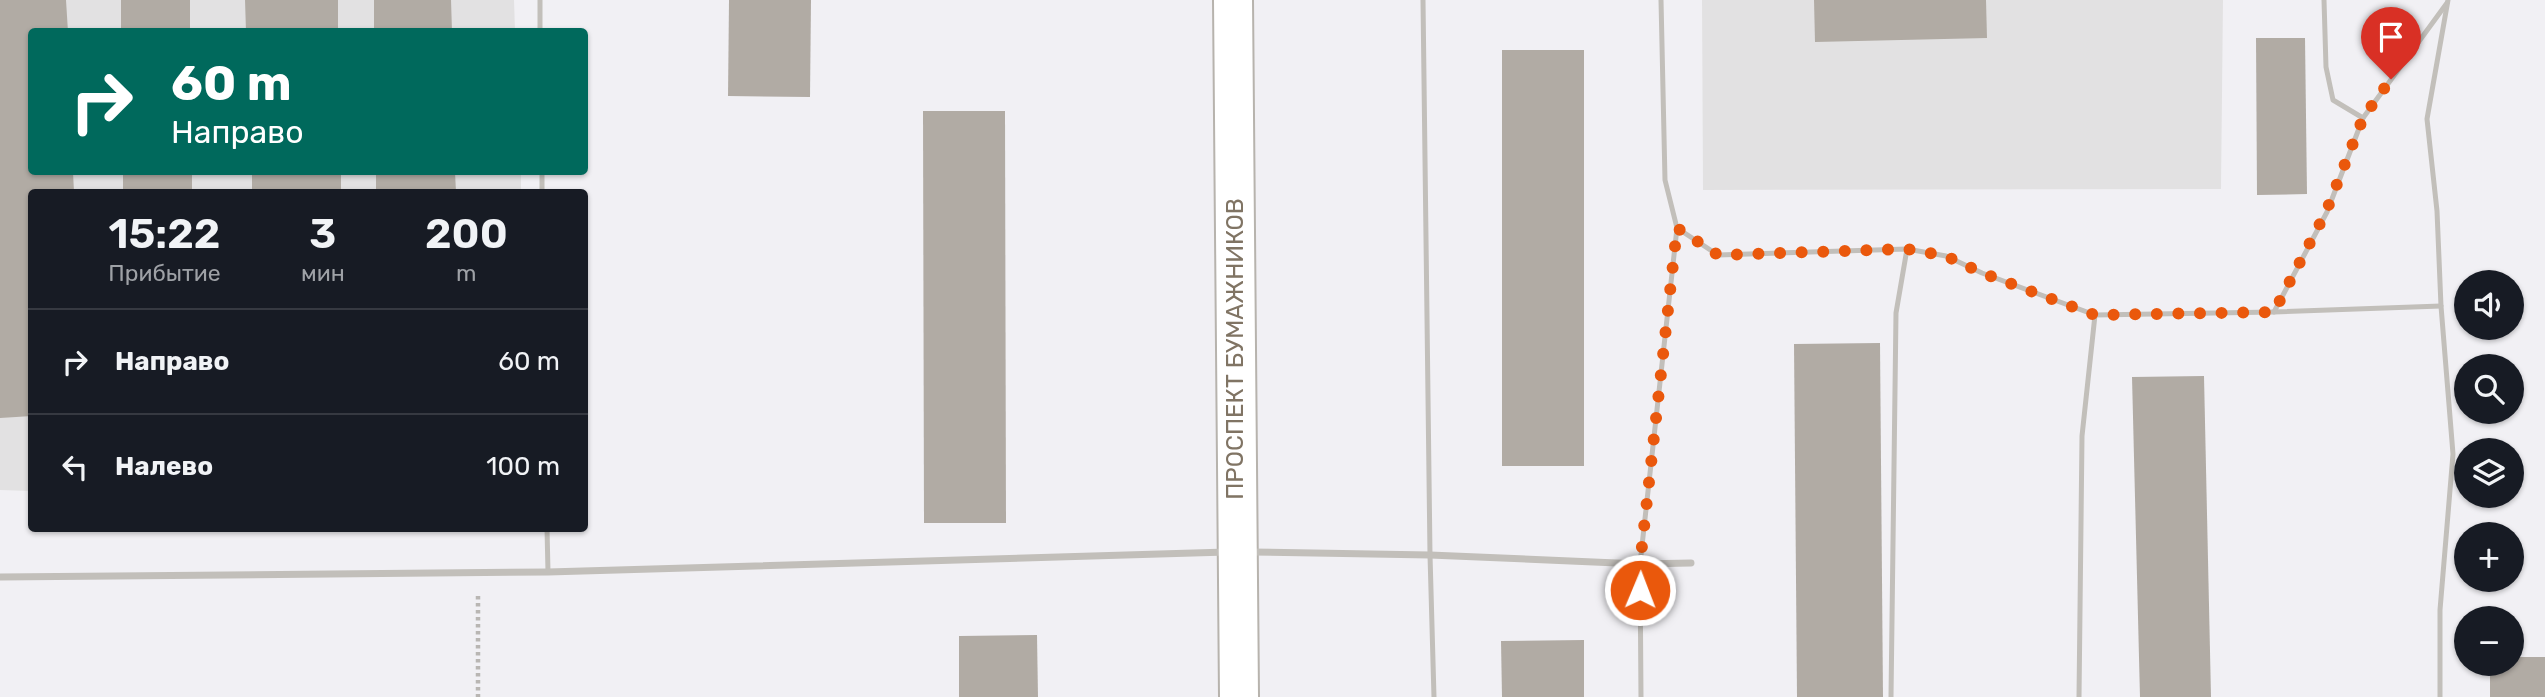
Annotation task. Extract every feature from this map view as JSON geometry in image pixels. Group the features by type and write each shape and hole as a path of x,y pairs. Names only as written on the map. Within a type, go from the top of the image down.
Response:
{"street":[{"name":"ПРОСПЕКТ БУМАЖНИКОВ","path":"1233,0 1239,697"},
{"path":"0,577 548,572 1236,552 1430,555 1640,564 1691,563"}],"lane":[{"path":"540,0 540,28"},
{"path":"1423,0 1434,697"},
{"path":"1641,697 1640,564 1677,228 1665,180 1661,0"},
{"path":"2324,0 2326,67 2333,100 2363,118"},
{"path":"2274,312 2326,212 2363,118 2448,0"},
{"path":"2440,697 2440,610 2453,454 2441,306 2437,211 2427,119 2448,0"},
{"path":"1677,228 1718,255 1907,249 1946,256 1982,273 2095,315 2441,306"},
{"path":"1891,697 1896,313 1907,249"},
{"path":"2079,697 2082,436 2095,315"},
{"path":"547,532 548,572"}],"path":[{"path":"477,573 478,697"}],"shaded area":[{"path":"0,0 514,0 515,28 28,28 28,175 521,175 521,189 28,189 28,491 0,490"},
{"path":"1702,0 2223,0 2221,189 1703,190"}],"building":[{"path":"0,0 66,0 68,28 28,28 28,175 73,175 74,189 28,189 28,416 0,418"},
{"path":"121,0 190,0 190,28 121,28"},
{"path":"245,0 338,0 338,28 246,28"},
{"path":"374,0 451,0 452,28 374,28"},
{"path":"729,0 811,0 810,97 728,96"},
{"path":"1814,0 1986,0 1987,38 1815,42"},
{"path":"2256,38 2305,38 2307,194 2257,195"},
{"path":"1502,50 1584,50 1584,466 1502,466"},
{"path":"923,111 1005,111 1006,523 924,523"},
{"path":"123,175 192,175 192,189 123,189"},
{"path":"252,175 341,175 341,189 252,189"},
{"path":"376,175 455,175 456,189 376,189"},
{"path":"1880,343 1883,697 1797,697 1794,344"},
{"path":"2204,376 2211,697 2140,697 2132,377"},
{"path":"1037,635 1038,697 959,697 959,636"},
{"path":"1584,640 1584,697 1502,697 1501,641"},
{"path":"2524,657 2545,657 2545,697 2490,697 2490,676 2524,676"}],"route":[{"path":"1640,590 1640,564 1677,228 1718,255 1907,249 1946,256 1982,273 2095,315 2274,312 2326,212 2363,118 2391,79"}]}
